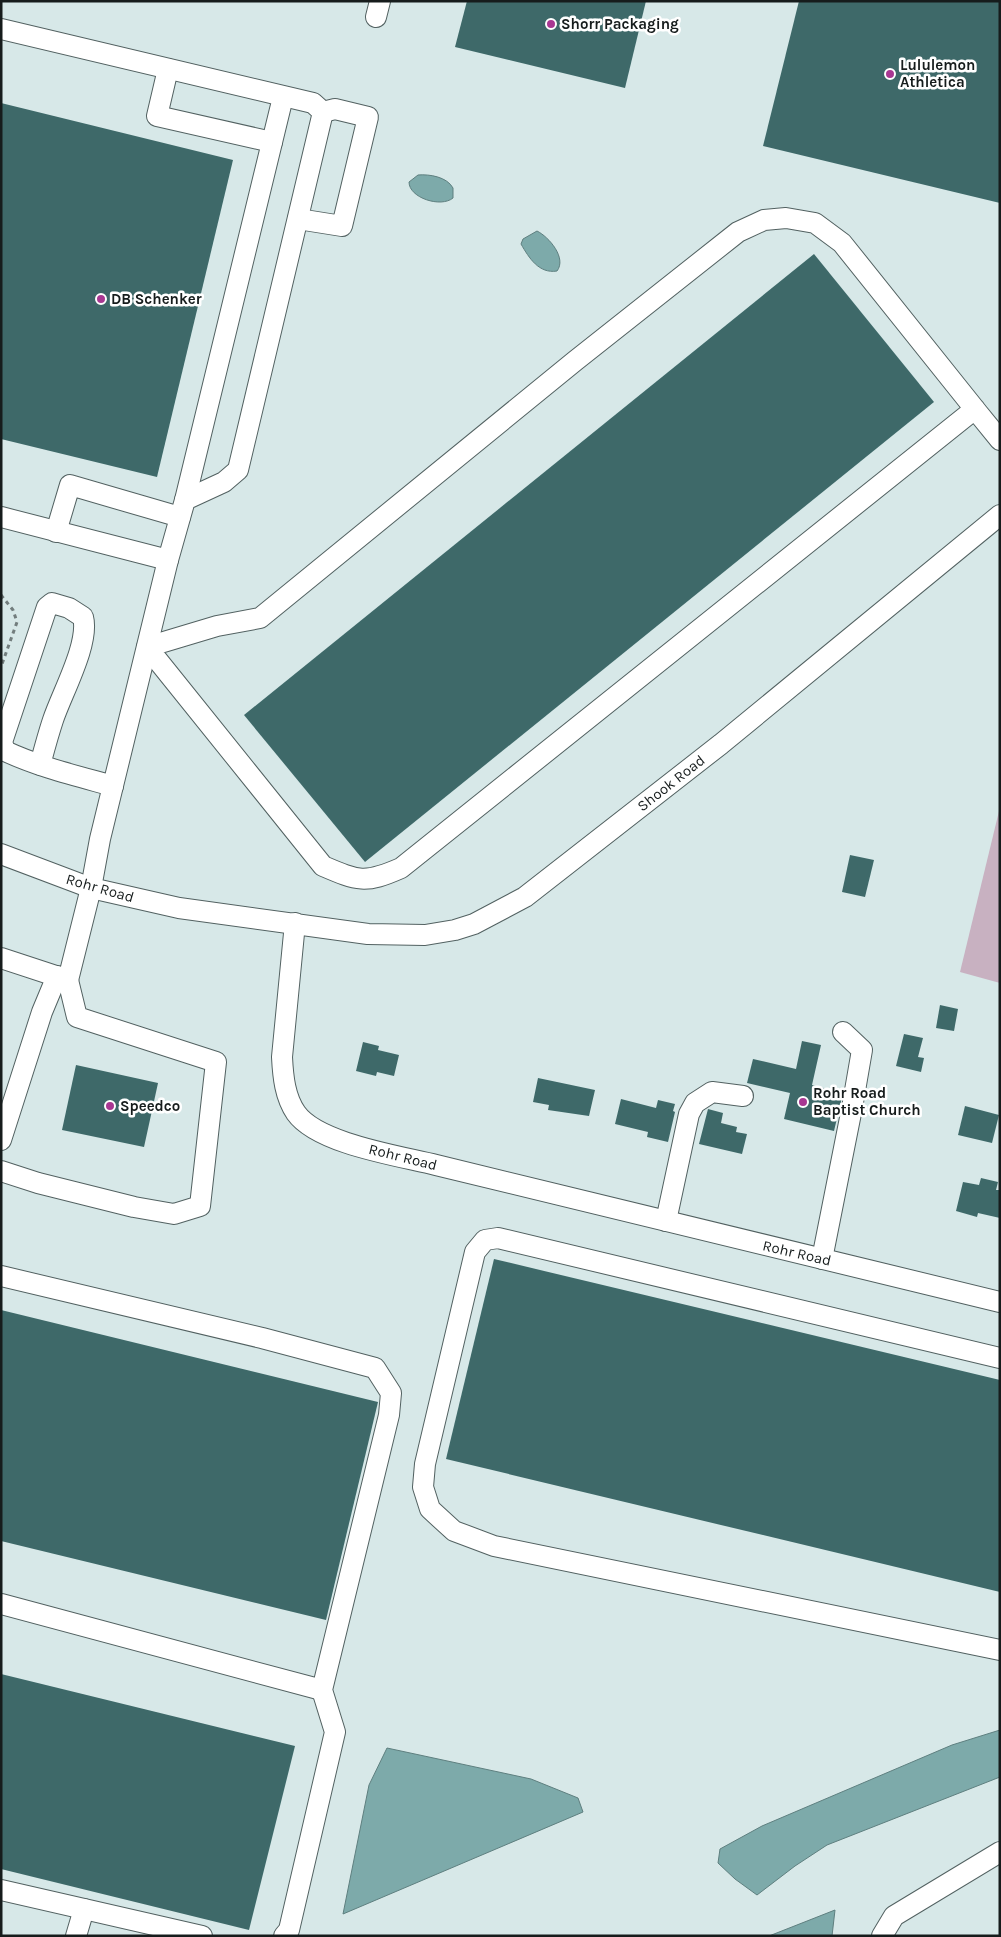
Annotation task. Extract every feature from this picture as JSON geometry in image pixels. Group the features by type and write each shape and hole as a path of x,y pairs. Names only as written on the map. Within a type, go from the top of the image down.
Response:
{"street":[{"path":"1,29 313,103 323,112"},
{"path":"168,69 157,116 272,142"},
{"path":"1,1140 42,1012 62,978 91,888 100,839 168,560 183,509 283,97"},
{"path":"298,219 342,226 368,118 335,109 323,112"},
{"path":"56,532 70,485 183,509 224,482 238,470 323,112"},
{"path":"147,647 217,626 260,618 575,361 715,250 738,232 764,220 786,218 815,223 842,243 1000,440"},
{"path":"147,647 322,866 345,875 363,879 379,878 401,868 975,409"},
{"name":"Shook Road","path":"295,923 368,934 440,933 474,924 525,897 729,738 1000,515"},
{"path":"1,517 168,560"},
{"path":"40,765 53,719 82,643 85,626 83,616 69,608 52,603 46,607 2,742 5,751 40,765 113,786"},
{"name":"Rohr Road","path":"1,854 91,888 179,908 295,923 282,1058 283,1078 288,1096 297,1114 311,1127 327,1136 346,1143 1000,1302"},
{"path":"1,958 62,978"},
{"path":"1,1170 47,1185 134,1207 174,1214 200,1206 216,1062 77,1017 62,978"},
{"path":"822,1259 862,1050 843,1032"},
{"path":"666,1221 689,1114 695,1104 712,1092 742,1096"},
{"path":"1000,1358 498,1238 485,1240 475,1252 425,1464 423,1487 430,1509 454,1531 494,1546 1000,1650"},
{"path":"1,1276 262,1338 375,1368 391,1393 389,1415 322,1690 335,1732 289,1930 284,1936"},
{"path":"1,1604 322,1690"},
{"path":"882,1936 894,1916 1000,1852"},
{"path":"1,1890 202,1936"},
{"path":"76,1936 84,1909"}],"path":[{"path":"1,595 13,610 17,622 1,667"}],"shaded area":[{"path":"1000,807 1000,983 960,972"}],"water":[{"path":"418,175 433,176 447,181 453,188 453,198 448,201 434,202 420,197 410,188 409,182"},
{"path":"537,231 547,238 558,254 560,266 557,271 545,270 535,264 521,244 523,239"},
{"path":"1000,1730 1000,1777 827,1845 795,1866 757,1895 735,1879 718,1863 720,1849 762,1826 952,1745"},
{"path":"387,1748 531,1779 578,1798 583,1812 343,1914 369,1785"},
{"path":"835,1910 832,1936 769,1936"}],"building":[{"name":"Shorr Packaging","path":"467,1 646,1 625,88 455,47"},
{"name":"Lululemon Athletica","path":"799,1 1000,1 1000,203 763,146"},
{"name":"DB Schenker","path":"1,103 233,160 157,477 1,439"},
{"path":"814,254 934,402 365,862 244,715"},
{"path":"850,855 874,860 865,897 842,892"},
{"path":"940,1005 958,1009 954,1031 936,1028"},
{"path":"904,1034 923,1038 918,1057 924,1058 921,1072 896,1066"},
{"path":"802,1041 821,1045 812,1085 843,1093 834,1131 784,1119 790,1093 747,1083 753,1059 796,1069"},
{"path":"363,1042 379,1046 378,1050 399,1055 394,1076 377,1072 376,1076 356,1071"},
{"name":"Speedco","path":"76,1065 158,1083 144,1147 62,1130"},
{"path":"538,1078 595,1090 589,1116 548,1110 549,1105 533,1102"},
{"path":"621,1099 656,1108 658,1100 675,1104 668,1142 647,1137 648,1132 615,1124"},
{"path":"965,1106 999,1115 992,1143 958,1135"},
{"path":"708,1109 723,1113 721,1123 737,1127 736,1132 747,1134 742,1154 699,1144"},
{"path":"981,1178 998,1182 996,1190 1000,1190 1000,1218 978,1213 977,1217 956,1211 963,1182 979,1185"},
{"path":"494,1259 1000,1380 1000,1592 446,1459"},
{"path":"1,1310 378,1402 326,1620 1,1541"},
{"path":"1,1674 295,1746 249,1930 1,1869"}],"place":[{"name":"Shorr Packaging","path":"551,24"},
{"name":"Lululemon Athletica","path":"890,74"},
{"name":"DB Schenker","path":"101,299"},
{"name":"Rohr Road Baptist Church","path":"803,1102"},
{"name":"Speedco","path":"110,1106"}]}
